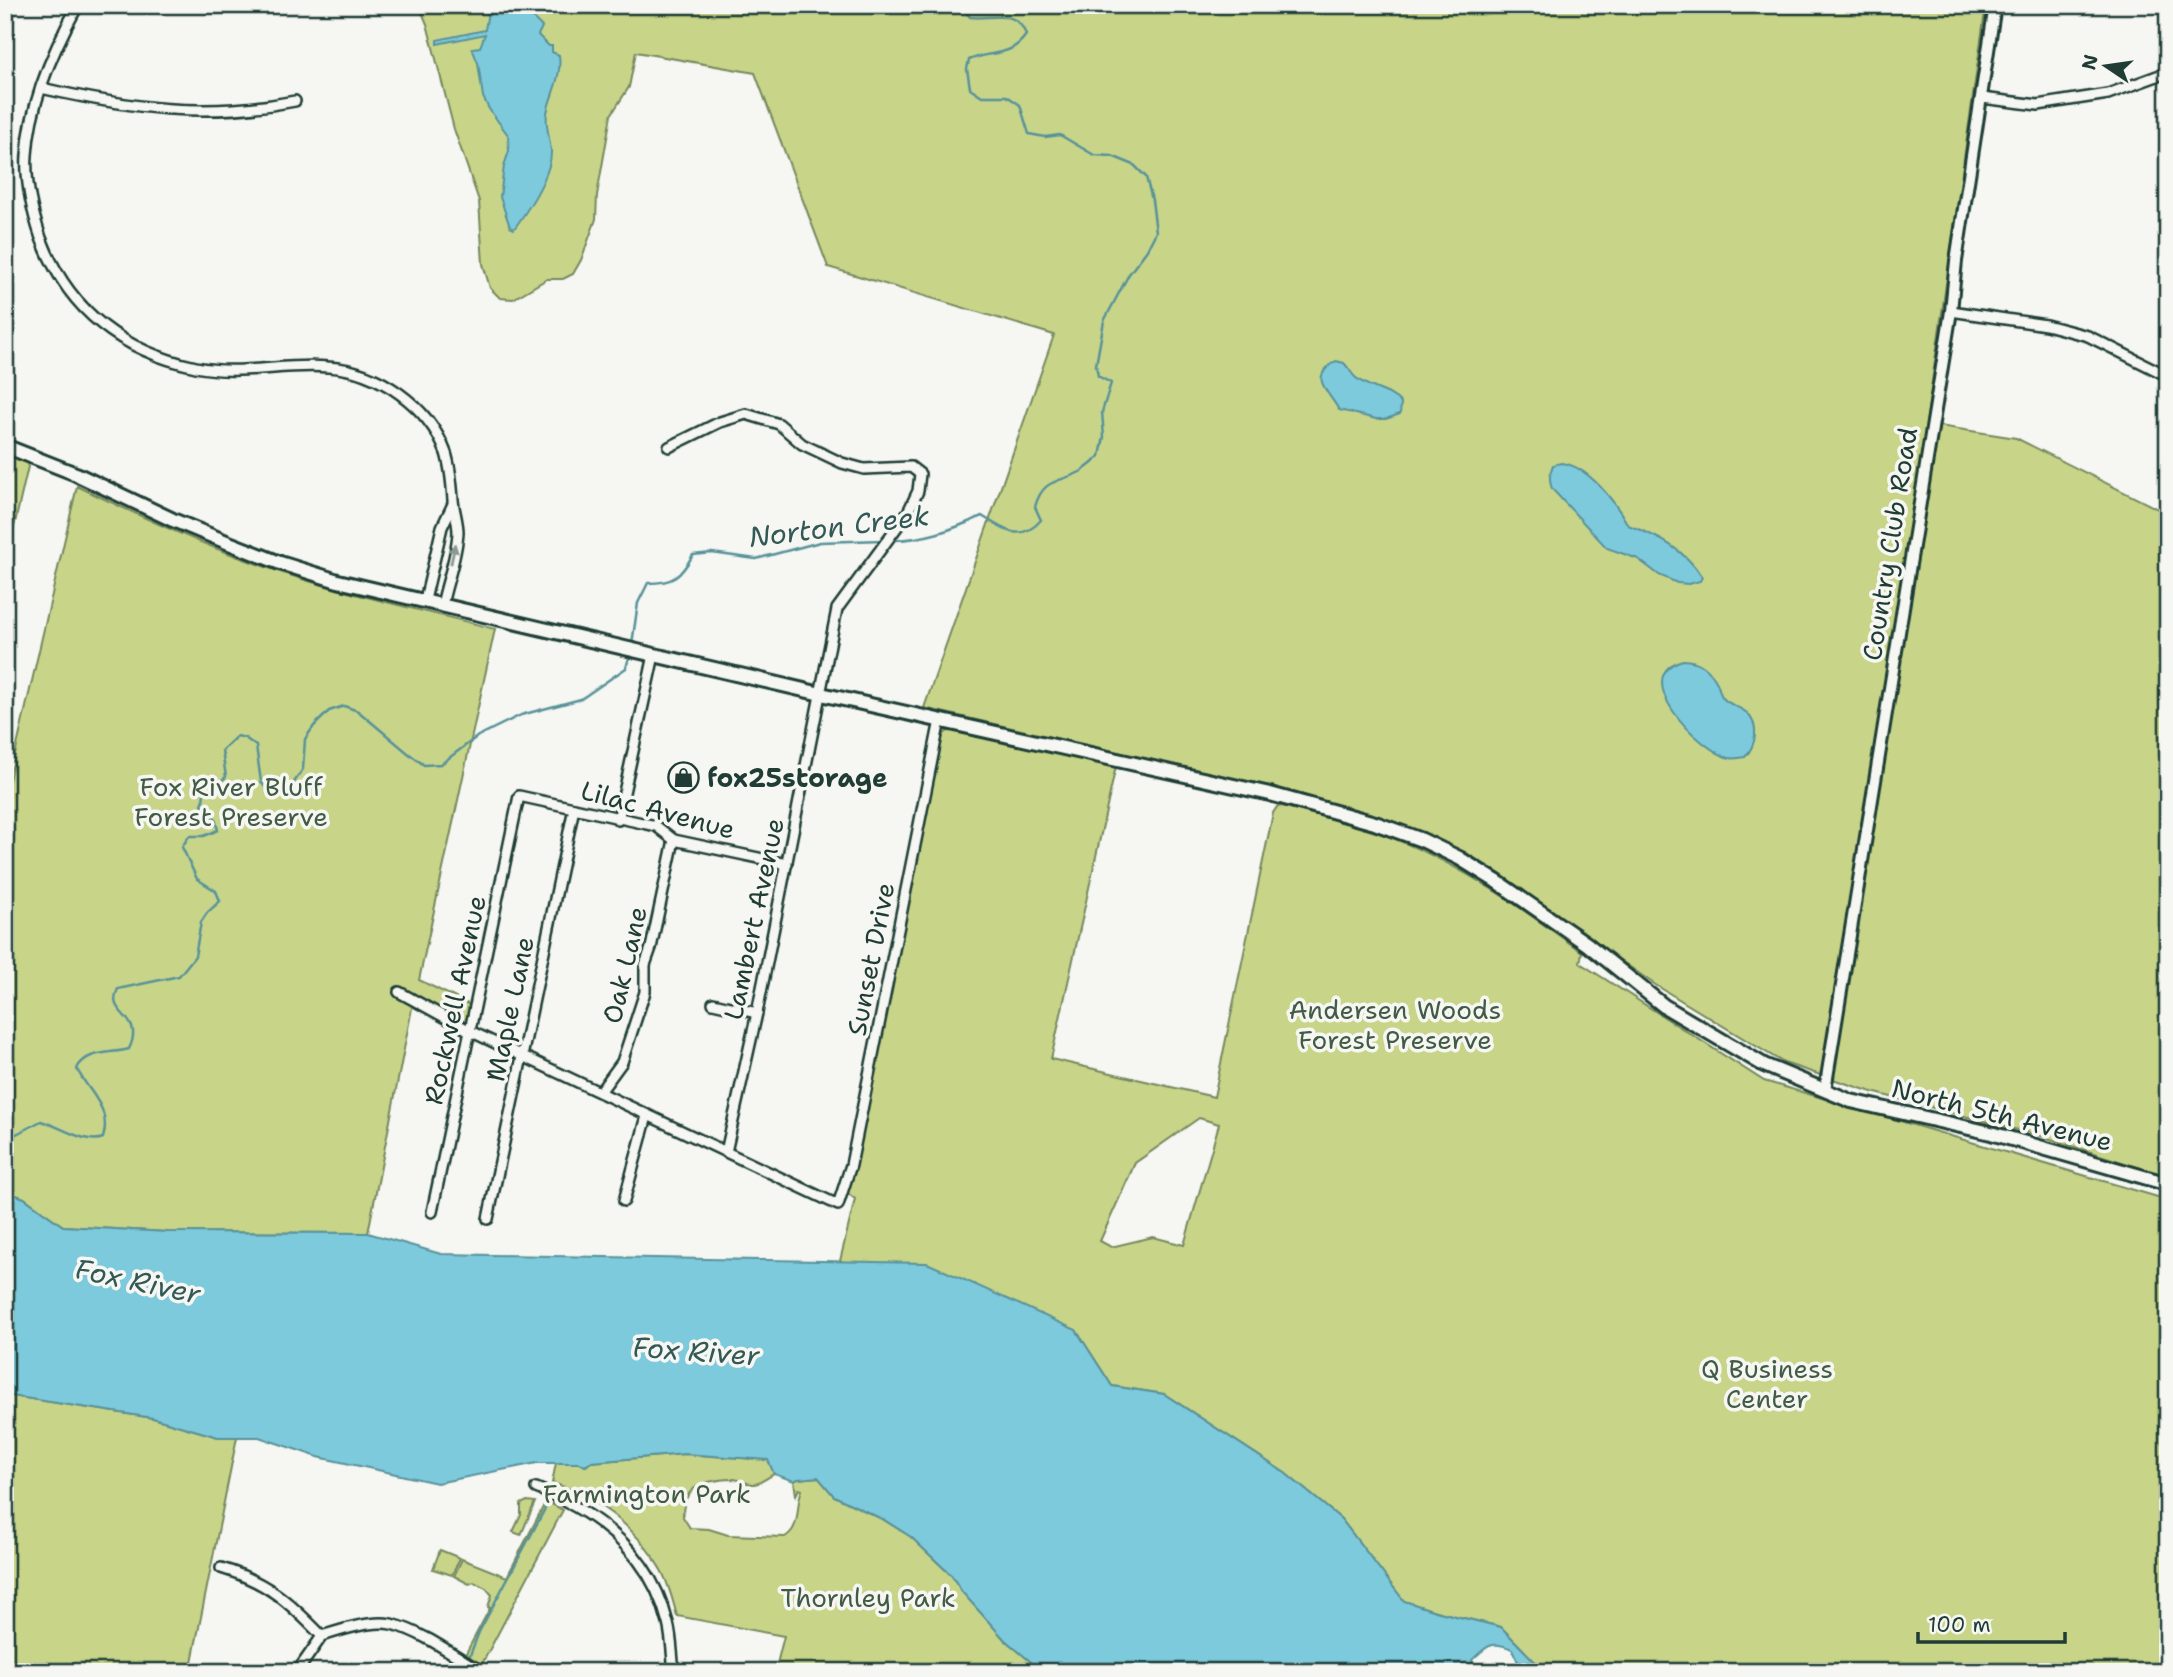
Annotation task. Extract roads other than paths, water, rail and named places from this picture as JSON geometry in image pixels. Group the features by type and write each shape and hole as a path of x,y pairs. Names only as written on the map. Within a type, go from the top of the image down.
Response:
{"main road":[{"name":"North 5th Avenue","path":"5,446 76,474 173,520 280,564 338,581 821,694 1270,794 1351,816 1422,840 1459,858 1496,881 1587,944 1664,1006 1764,1065 1851,1101 1991,1133 2168,1184"}],"street":[{"path":"78,5 65,28 41,88 34,109 27,156 31,206 47,253 72,295 84,310 129,344 145,352 221,371 331,367 351,370 388,386 404,397 435,431 446,454 452,481 458,531 442,605"},
{"name":"Country Club Road","path":"1825,1090 1951,311 1995,5"},
{"path":"1982,98 2038,105 2108,94 2168,72"},
{"path":"41,88 111,104 185,111 257,108 295,101"},
{"path":"1951,311 2046,326 2088,336 2168,376"},
{"name":"Lambert Avenue","path":"669,447 720,422 746,414 779,424 802,444 842,463 864,469 911,467 920,474 918,491 908,512 837,609 757,1013 726,1152"},
{"path":"425,600 442,527 453,502"},
{"path":"618,820 648,654"},
{"name":"Sunset Drive","path":"726,1152 838,1205 852,1157 940,720"},
{"name":"Lilac Avenue","path":"519,797 656,826 674,840 787,863"},
{"name":"Rockwell Avenue","path":"432,1212 519,797"},
{"name":"Maple Lane","path":"488,1219 574,808"},
{"name":"Oak Lane","path":"600,1092 622,1062 645,992 645,965 652,947 674,840"},
{"path":"399,992 521,1056 726,1152"},
{"path":"713,1003 757,1013"},
{"path":"624,1201 647,1116"},
{"path":"536,1488 573,1504 599,1521 619,1537 651,1577 668,1623 674,1672"},
{"path":"221,1568 250,1577 289,1603 322,1636"},
{"path":"297,1672 322,1636 351,1627 390,1624 429,1640 482,1672"}],"water":[{"path":"489,5 532,5 534,10 530,15 542,27 538,35 552,46 552,52 559,55 560,63 547,117 550,161 538,192 514,229 510,227 500,197 509,151 508,135 483,97 478,63 472,48 480,47 485,34 437,44 437,40 485,30"},
{"path":"1336,361 1344,363 1360,381 1385,392 1401,403 1400,414 1376,419 1339,410 1325,390 1321,378"},
{"path":"1561,463 1581,470 1600,486 1628,525 1679,551 1702,577 1700,581 1677,583 1659,575 1638,559 1607,548 1552,489 1550,477 1553,465"},
{"path":"1683,660 1699,664 1707,670 1717,683 1723,698 1751,718 1755,735 1752,747 1745,757 1729,758 1716,752 1687,728 1674,712 1665,696 1662,681 1667,668"},
{"name":"Fox River","path":"5,1191 24,1198 63,1226 167,1232 368,1233 441,1254 927,1263 1076,1330 1112,1386 1164,1394 1285,1473 1341,1519 1404,1601 1501,1627 1545,1672 1520,1672 1512,1649 1494,1645 1472,1660 1477,1672 1043,1672 1005,1640 962,1592 952,1576 911,1537 884,1520 834,1496 818,1477 794,1481 774,1474 768,1460 685,1454 591,1462 585,1466 580,1463 537,1463 437,1483 318,1457 259,1437 218,1437 153,1418 5,1395"}],"waterway":[{"name":"Norton Creek","path":"890,540 937,533 982,516 1012,532 1026,531 1041,520 1035,507 1043,490 1053,482 1082,471 1100,456 1104,437 1102,412 1111,383 1098,376 1096,365 1104,321 1129,274 1147,250 1156,232 1146,177 1134,165 1112,156 1094,155 1060,135 1045,137 1029,134 1020,105 1007,96 982,96 970,88 967,69 969,60 1014,47 1026,35 1017,21 1003,17 970,17 960,5"},
{"name":"Norton Creek","path":"632,644 638,603 648,583 664,582 675,577 693,555 712,553 756,559 820,542 884,540"},
{"name":"Norton Creek","path":"5,1140 41,1121 81,1137 103,1138 105,1127 102,1109 77,1069 92,1056 129,1049 133,1037 132,1029 116,1005 118,989 179,976 195,956 201,922 220,901 216,891 197,879 182,847 189,836 204,836 218,830 215,818 202,806 204,794 226,777 222,750 237,736 256,746 261,782 269,792 279,792 293,784 303,769 305,739 329,711 344,706 358,711 424,765 441,764 478,736 521,715 581,699 626,668 630,654"},
{"path":"470,1655 479,1632 547,1505"}],"place":[{"name":"fox25storage","path":"684,778"}],"park label":[{"name":"Fox River Bluff Forest Preserve","path":"231,802"},
{"name":"Andersen Woods Forest Preserve","path":"1395,1025"},
{"name":"Q Business Center","path":"1767,1384"},
{"name":"Farmington Park","path":"647,1494"},
{"name":"Thornley Park","path":"868,1598"}]}
